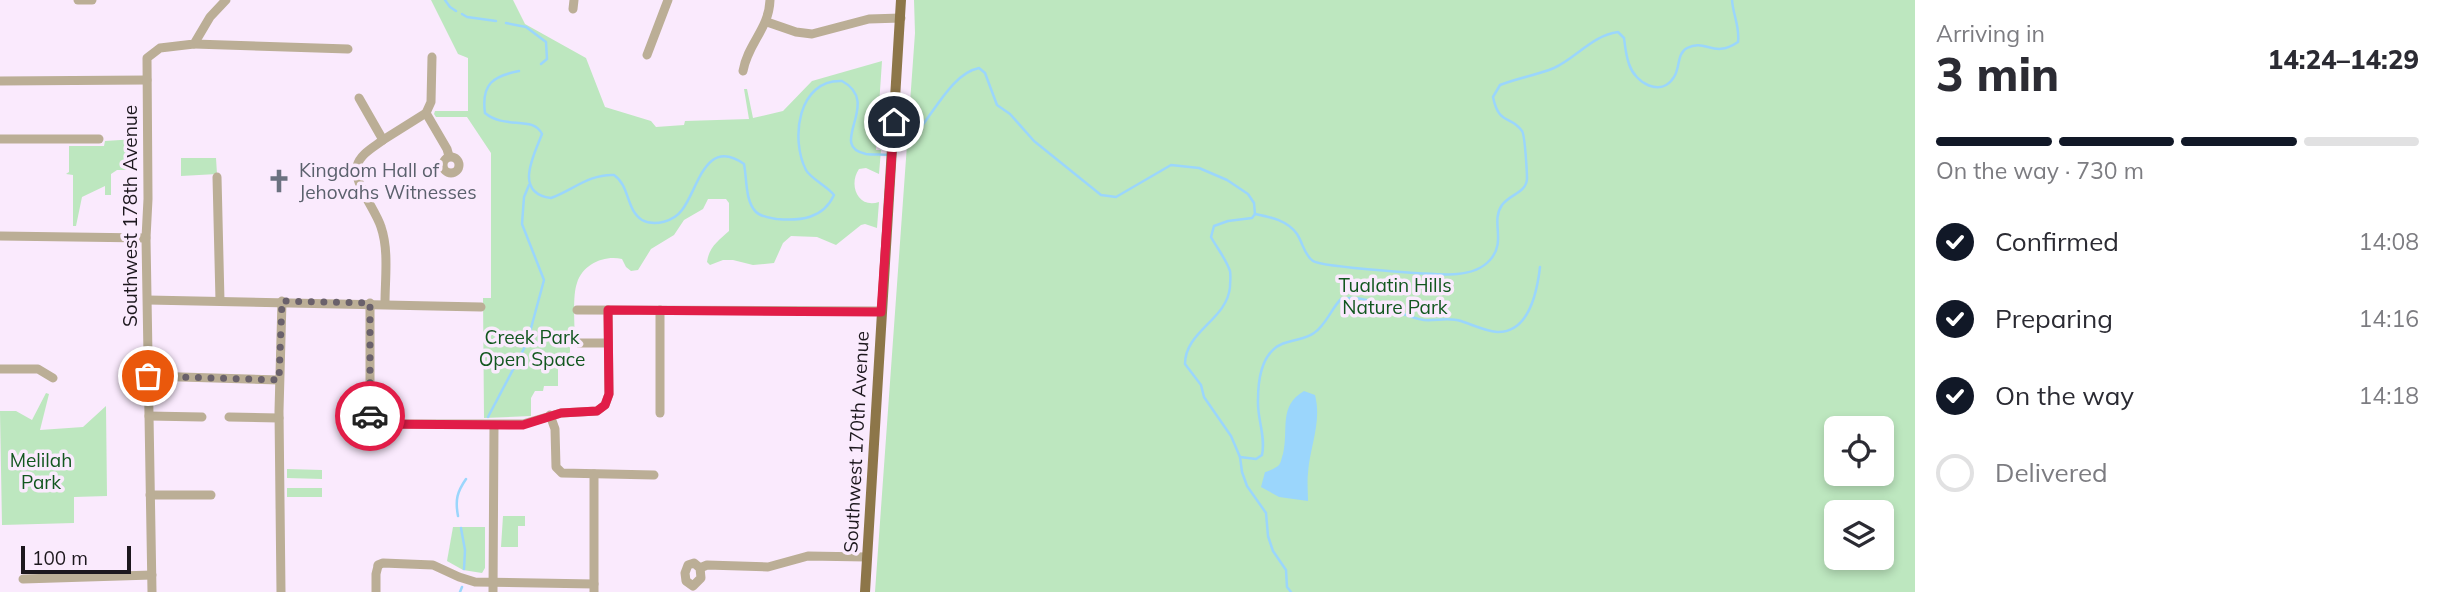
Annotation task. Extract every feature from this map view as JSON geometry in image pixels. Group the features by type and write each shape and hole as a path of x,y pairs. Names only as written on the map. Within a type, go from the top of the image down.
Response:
{"main road":[{"name":"Southwest 170th Avenue","path":"865,592 901,0"}],"street":[{"path":"78,0 92,0"},
{"path":"194,44 210,17 226,0"},
{"path":"647,55 668,0"},
{"path":"743,71 746,55 767,22 770,0"},
{"path":"767,22 796,32 812,33 869,19 901,18"},
{"name":"Southwest 178th Avenue","path":"152,592 146,238 147,58 152,52 172,46 194,44 348,49"},
{"path":"385,303 384,237 381,224 357,178 357,166 362,155 426,113 431,102 432,57"},
{"path":"0,81 146,80"},
{"path":"359,98 383,140"},
{"path":"426,113 449,156"},
{"path":"0,139 99,139"},
{"path":"217,177 220,300"},
{"path":"0,236 146,238"},
{"path":"148,300 481,307"},
{"path":"281,592 279,380 282,301"},
{"path":"370,303 370,424 523,425 550,415 597,411 605,405 609,394 608,310"},
{"path":"577,310 881,312"},
{"path":"660,310 660,412"},
{"path":"579,343 608,343"},
{"path":"0,369 38,369 53,378"},
{"path":"148,376 279,380"},
{"path":"550,415 555,429 558,470 567,474 654,475"},
{"path":"149,416 202,417"},
{"path":"229,417 279,418"},
{"path":"493,588 494,425"},
{"path":"376,592 378,565 383,563 433,565 493,588 594,588 594,474"},
{"path":"150,495 211,495"},
{"path":"700,568 707,565 768,566 808,556 866,557"},
{"path":"23,579 152,575"}],"green space":[{"name":"Creek Park Open Space","path":"431,0 513,0 525,24 586,58 605,107 651,121 656,127 684,125 685,121 749,119 744,89 747,89 753,118 783,111 812,81 882,61 876,150 881,150 879,174 866,168 859,169 855,182 857,194 861,199 865,202 879,202 877,228 861,225 836,245 817,237 791,236 783,243 774,263 753,265 723,260 710,265 707,262 712,248 729,231 729,203 726,199 708,199 703,209 684,220 674,235 651,249 638,270 631,271 622,259 615,258 601,260 589,266 577,283 575,345 570,346 570,365 558,366 558,386 544,386 543,391 535,391 531,398 531,416 484,418 483,298 491,298 491,153 467,117 436,117 434,114 435,111 468,111 468,58 458,54"},
{"name":"Tualatin Hills Nature Park","path":"914,0 1915,0 1915,592 875,592 915,33"},
{"path":"136,139 136,170 117,170 111,174 111,195 105,195 105,186 82,197 76,226 73,226 73,175 66,174 69,172 69,146 104,146 105,141"},
{"path":"181,158 216,158 217,174 181,176"},
{"name":"Melilah Park","path":"46,393 49,394 40,430 83,427 106,406 107,496 74,497 74,523 2,525 0,411 16,411 32,420"},
{"path":"287,469 322,470 322,479 287,478"},
{"path":"287,488 322,488 322,497 287,497"},
{"path":"503,516 525,516 525,526 518,526 518,547 501,547"},
{"path":"453,527 485,527 485,568 482,573 463,570 447,561"}],"water":[{"path":"1304,391 1315,395 1317,405 1308,473 1308,501 1279,497 1261,487 1265,472 1280,463 1285,445 1288,411 1296,397"}],"waterway":[{"path":"445,0 456,11"},
{"path":"1255,214 1288,225 1297,234 1313,261 1430,274 1457,274 1475,270 1487,263 1495,253 1499,211 1505,201 1524,187 1527,179 1522,131 1502,116 1493,97 1500,85 1554,68 1601,37 1618,32 1624,38 1632,71 1649,86 1662,86 1674,77 1682,53 1687,48 1699,45 1722,49 1738,42 1732,0"},
{"path":"462,14 496,21"},
{"path":"506,23 526,27 546,42 547,59 541,64"},
{"path":"895,152 916,134 955,82 979,68 985,73 997,105 1010,114 1034,141 1101,195 1116,197 1171,165 1199,168 1227,180 1248,194 1254,203 1255,214"},
{"path":"519,71 502,76 491,83 485,95 485,113 501,121 532,125 542,134 529,172 532,189 539,195 551,198 597,177 614,175 623,185 637,216 647,222 664,222 679,214 704,169 711,161 720,157 731,157 744,164 750,202 761,215 777,219 802,219 824,209 834,195 806,170 801,157 799,128 807,100 827,83 842,81 853,90 857,112 851,142 855,149 866,154 889,155"},
{"path":"488,417 527,343 544,280 522,224 524,197 529,185"},
{"path":"1255,214 1252,218 1214,226 1211,237 1230,271 1230,287 1222,308 1192,343 1185,364 1201,385 1204,397 1231,436 1240,457 1247,486 1266,513 1268,536 1273,551 1286,570 1287,587 1291,592"},
{"path":"1240,457 1256,459 1262,455 1258,391 1267,357 1279,345 1314,333 1341,299 1363,299 1424,320 1456,320 1492,331 1508,331 1517,326 1529,310 1537,288 1540,267"},
{"path":"458,516 458,496 466,479"},
{"path":"461,528 465,550 464,569"},
{"path":"460,592 462,587"}],"way so far":[{"path":"148,376 279,380 282,301 370,303 370,416"}],"place":[{"name":"Kingdom Hall of Jehovahs Witnesses","path":"279,181"}],"route":[{"path":"370,416 370,424 523,425 550,415 597,411 605,405 609,394 608,310 881,312 894,122"}]}
